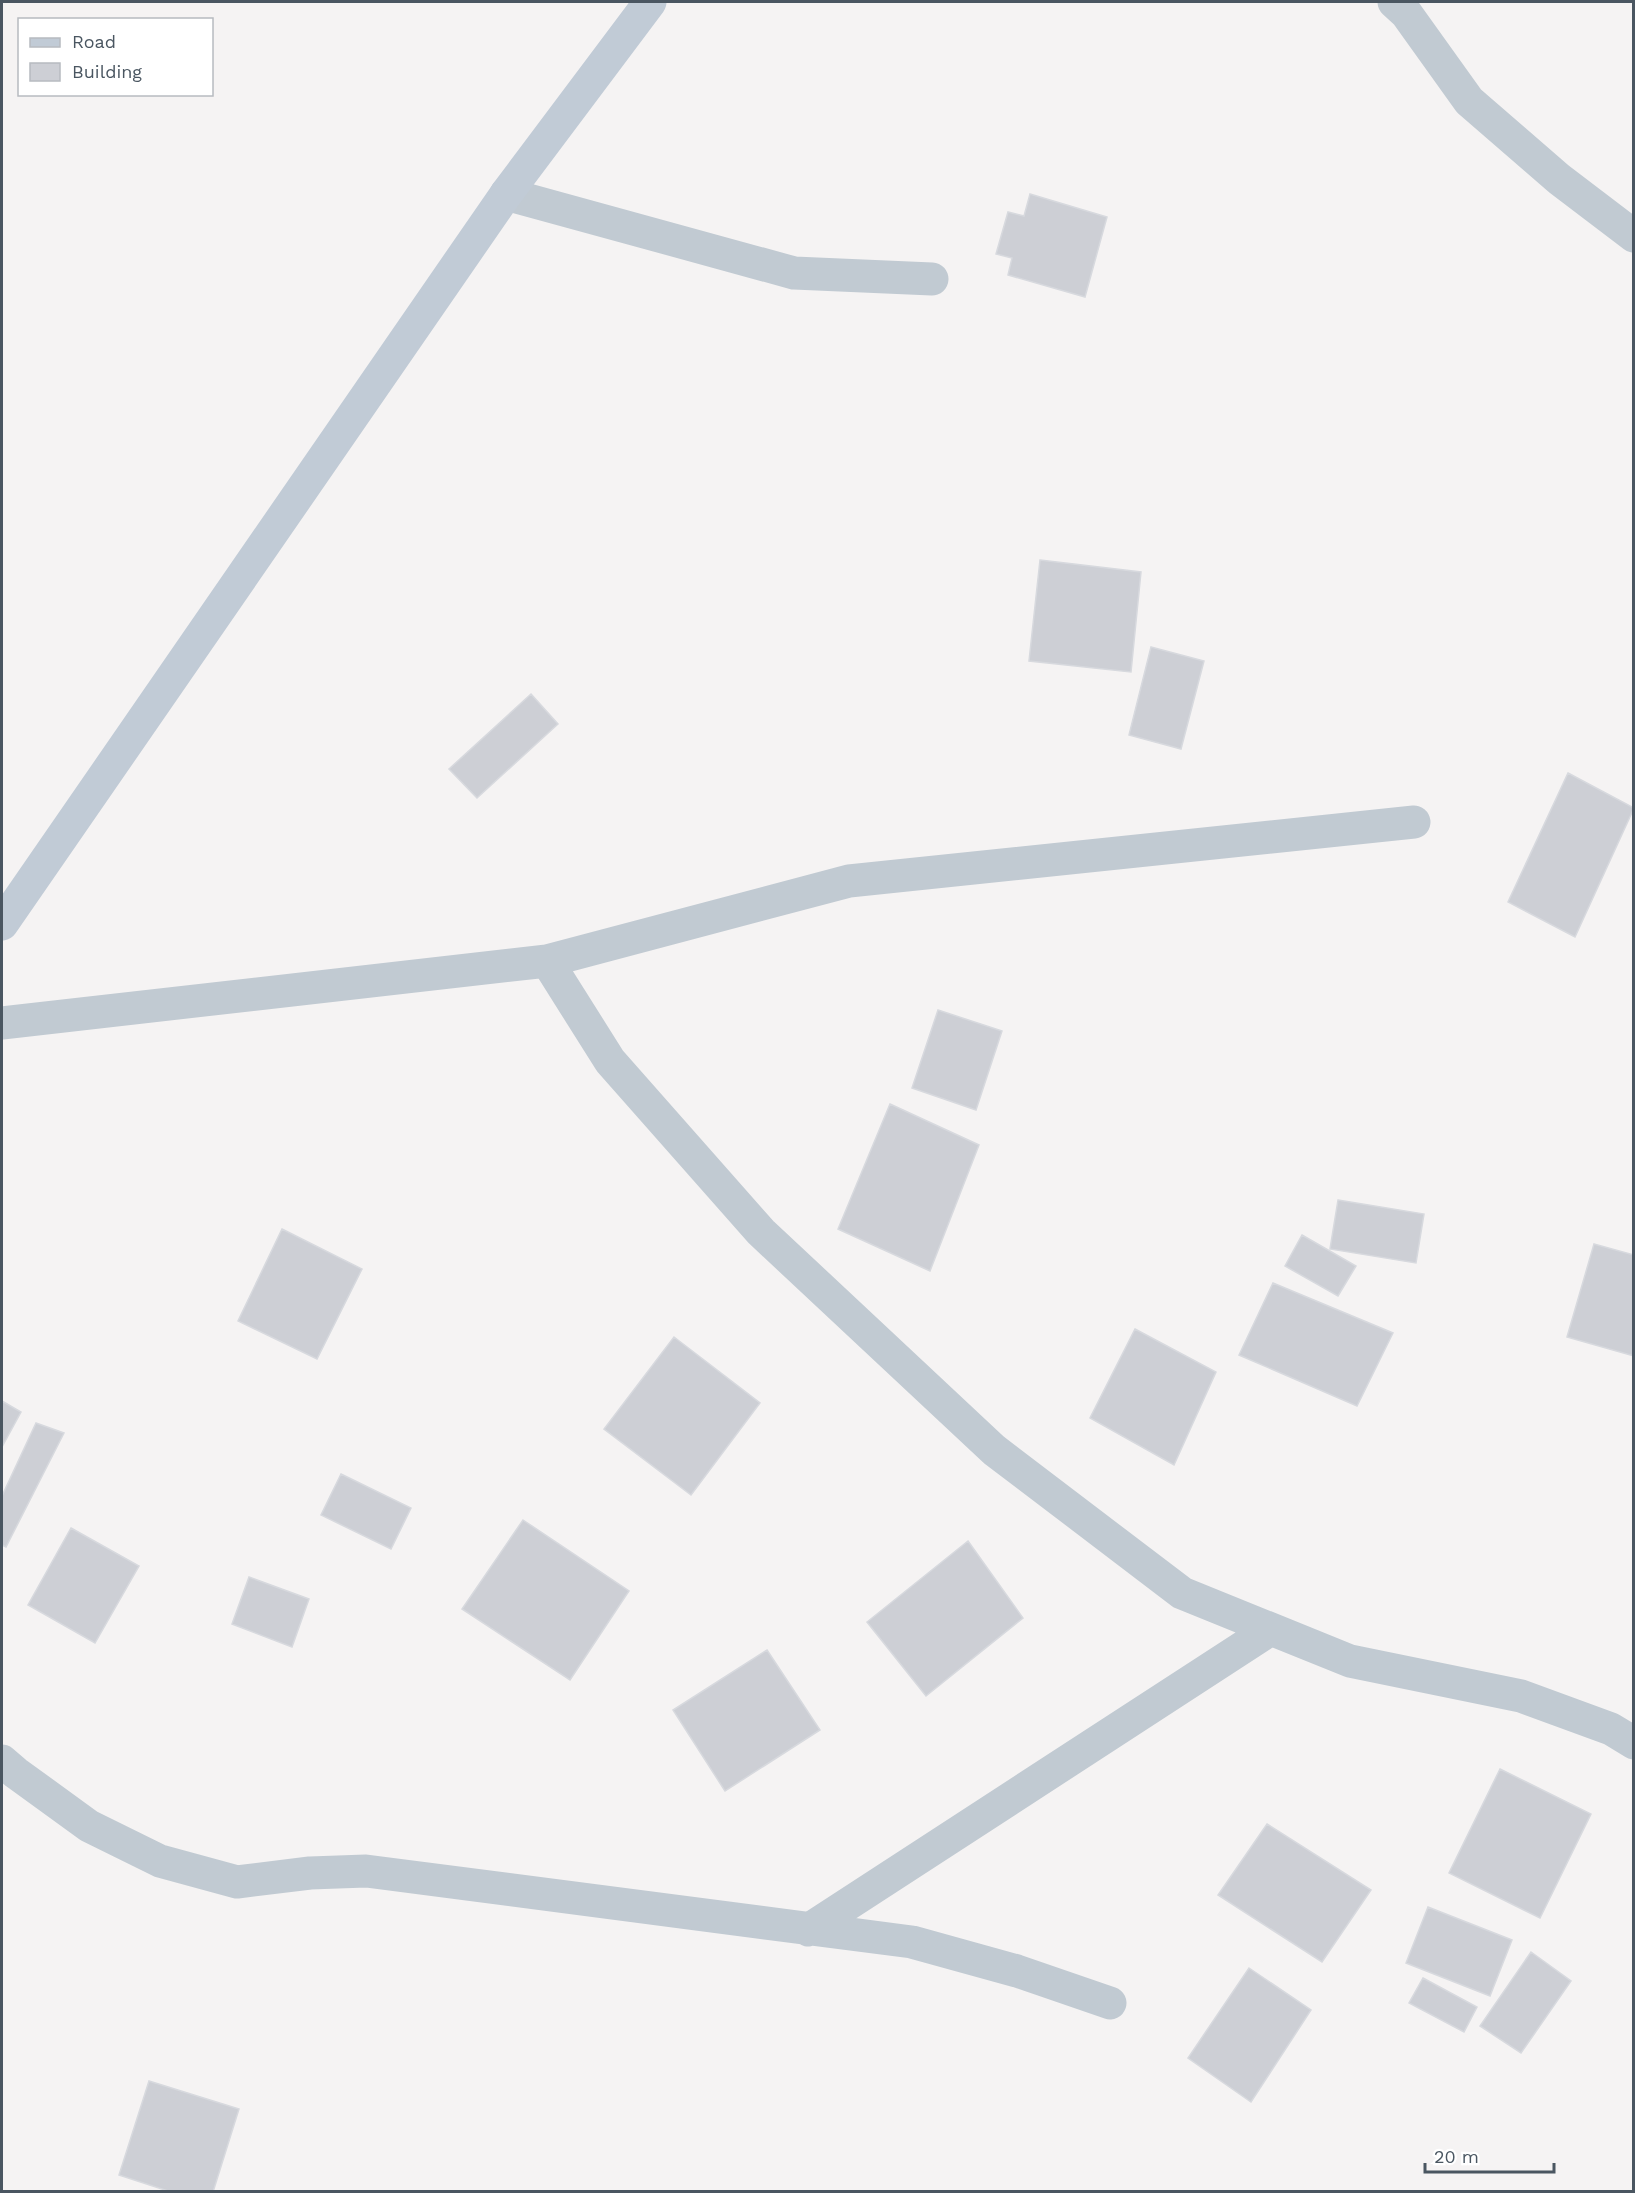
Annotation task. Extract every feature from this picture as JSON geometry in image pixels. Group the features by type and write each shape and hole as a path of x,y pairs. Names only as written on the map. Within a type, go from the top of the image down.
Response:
{"main road":[{"path":"2,924 506,194 650,2"}],"street":[{"path":"1394,2 1406,13 1469,101 1559,178 1634,236"},
{"path":"506,194 794,273 932,279"},
{"path":"2,1023 548,961 849,881 1414,822"},
{"path":"548,961 610,1061 761,1232 993,1450 1182,1593 1350,1661 1521,1696 1611,1729 1634,1743"},
{"path":"808,1930 1271,1629"},
{"path":"2,1761 89,1826 160,1861 237,1882 310,1873 366,1871 912,1942 1017,1971 1110,2003"}],"building":[{"path":"1030,194 1107,217 1085,297 1008,275 1012,258 996,254 1008,212 1024,216"},
{"path":"1040,560 1141,572 1131,672 1029,661"},
{"path":"1151,647 1204,661 1181,749 1129,735"},
{"path":"531,694 558,724 477,798 449,769"},
{"path":"1568,773 1634,808 1575,937 1508,902"},
{"path":"938,1010 1002,1031 976,1110 912,1088"},
{"path":"890,1104 979,1145 930,1271 838,1229"},
{"path":"1338,1200 1424,1214 1416,1263 1330,1249"},
{"path":"282,1229 362,1269 317,1359 238,1321"},
{"path":"1302,1235 1356,1266 1338,1296 1285,1266"},
{"path":"1594,1244 1634,1255 1634,1356 1567,1337"},
{"path":"1273,1283 1393,1333 1357,1406 1239,1355"},
{"path":"1135,1329 1216,1372 1174,1465 1090,1418"},
{"path":"674,1337 760,1403 691,1495 604,1429"},
{"path":"2,1401 21,1412 2,1447"},
{"path":"36,1423 64,1433 6,1547 2,1545 2,1496"},
{"path":"341,1474 411,1508 391,1549 321,1515"},
{"path":"523,1520 629,1591 570,1680 462,1609"},
{"path":"71,1528 139,1566 95,1643 28,1605"},
{"path":"968,1541 1023,1618 926,1696 867,1622"},
{"path":"249,1577 309,1599 292,1647 232,1624"},
{"path":"767,1650 820,1730 725,1791 673,1710"},
{"path":"1500,1769 1591,1814 1540,1918 1449,1873"},
{"path":"1267,1824 1371,1890 1322,1962 1218,1895"},
{"path":"1428,1907 1512,1940 1490,1996 1406,1963"},
{"path":"1531,1952 1571,1981 1521,2053 1480,2026"},
{"path":"1249,1968 1311,2010 1251,2102 1188,2058"},
{"path":"1423,1978 1477,2007 1464,2032 1409,2003"},
{"path":"149,2081 239,2109 213,2192 171,2192 119,2175"}]}
